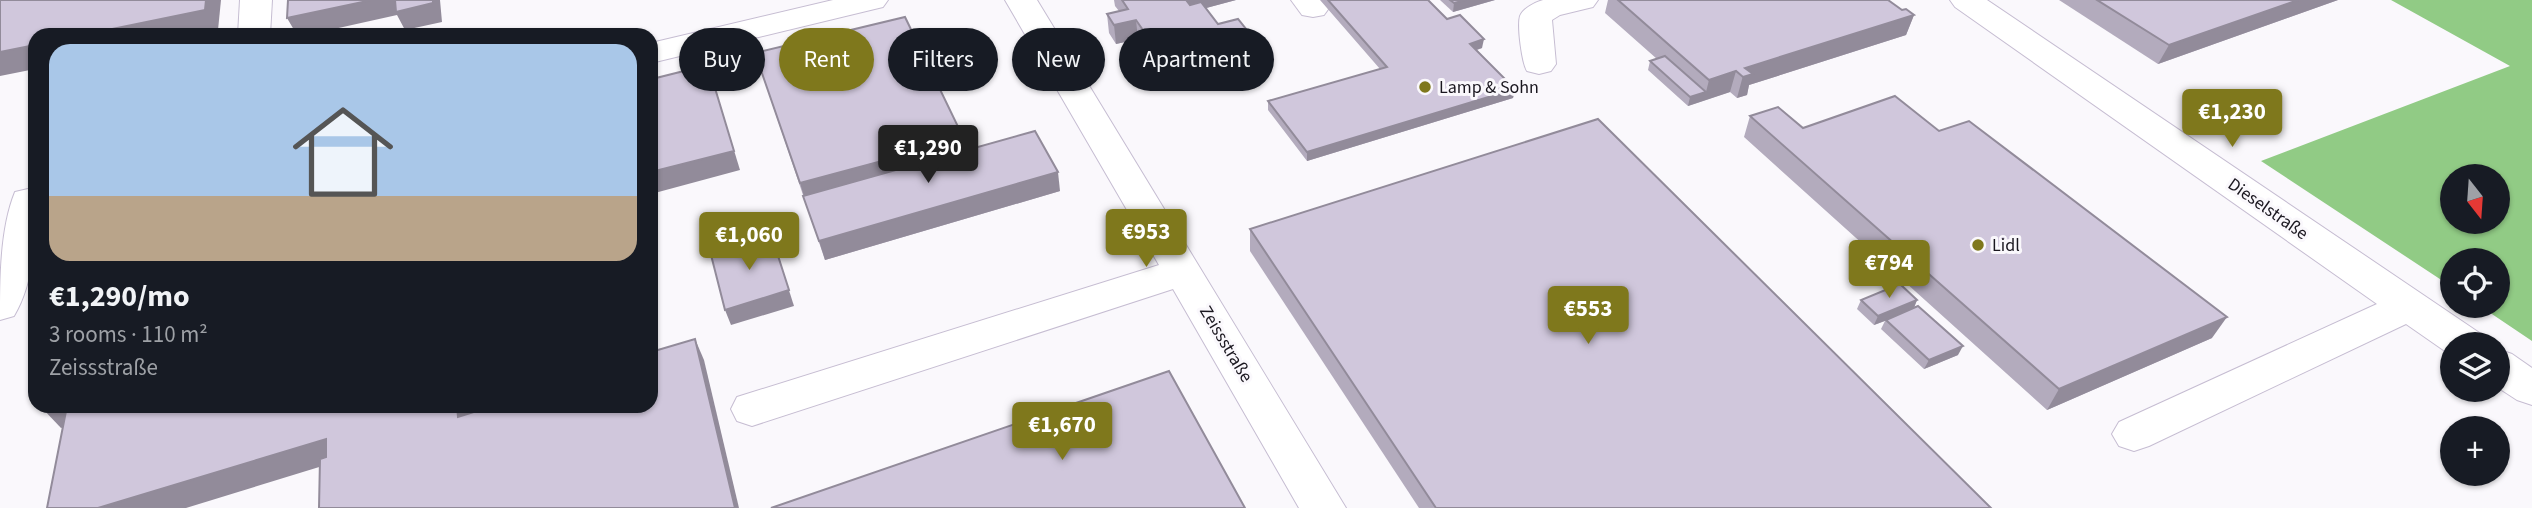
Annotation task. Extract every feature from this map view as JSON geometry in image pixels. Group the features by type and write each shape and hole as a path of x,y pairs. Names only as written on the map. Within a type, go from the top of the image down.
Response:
{"street":[{"path":"254,28 256,0"},
{"path":"658,50 872,0"},
{"name":"Zeissstraße","path":"1021,0 1322,508"},
{"path":"1539,64 1536,16 1549,8 1582,0"},
{"name":"Dieselstraße","path":"1966,0 2447,332"},
{"path":"0,306 21,203"},
{"path":"752,408 1182,272"},
{"path":"2134,434 2409,306"},
{"path":"2510,374 2532,389"}],"green space":[{"path":"2391,0 2532,0 2532,341 2498,318 2510,318 2510,248 2440,248 2440,279 2261,161 2510,66"}],"building":[{"path":"0,0 206,0 205,10 117,28 28,28 28,46 0,52"},
{"path":"288,0 372,0 287,18"},
{"path":"395,0 433,0 433,3 396,12"},
{"path":"1122,0 1186,0 1190,5 1201,2 1218,24 1238,19 1245,28 1142,28 1136,20 1114,25 1107,14 1128,9"},
{"name":"Lamp & Sohn","path":"1328,0 1428,0 1447,19 1460,15 1484,39 1470,44 1515,89 1307,152 1268,101 1387,67"},
{"path":"1618,0 1888,0 1914,15 1745,68 1753,74 1743,77 1736,71 1709,80"},
{"path":"2097,0 2298,0 2169,45"},
{"path":"905,17 910,28 888,28 888,91 941,91 964,139 800,183 765,82 765,51 779,47 779,91 874,91 874,28 859,28"},
{"path":"1665,56 1706,92 1690,97 1650,61"},
{"path":"679,72 679,91 716,91 734,151 658,170 658,78"},
{"name":"Lidl","path":"1895,96 1939,131 1969,121 2227,317 2059,389 1750,116 1778,107 1803,128"},
{"path":"1598,119 1991,508 1436,508 1250,229"},
{"path":"1035,131 1058,172 819,241 803,196"},
{"path":"771,234 789,290 725,310 710,251"},
{"path":"1900,284 1917,300 1878,316 1861,300"},
{"path":"1918,306 1963,346 1929,360 1886,320"},
{"path":"695,339 735,508 319,508 320,459 326,457 326,439 98,508 47,508 66,413 458,413 458,417 471,413 658,413 658,350"},
{"path":"1169,371 1245,508 771,508"}],"place":[{"name":"Lamp & Sohn","path":"1425,87"},
{"name":"Lidl","path":"1978,245"}]}
